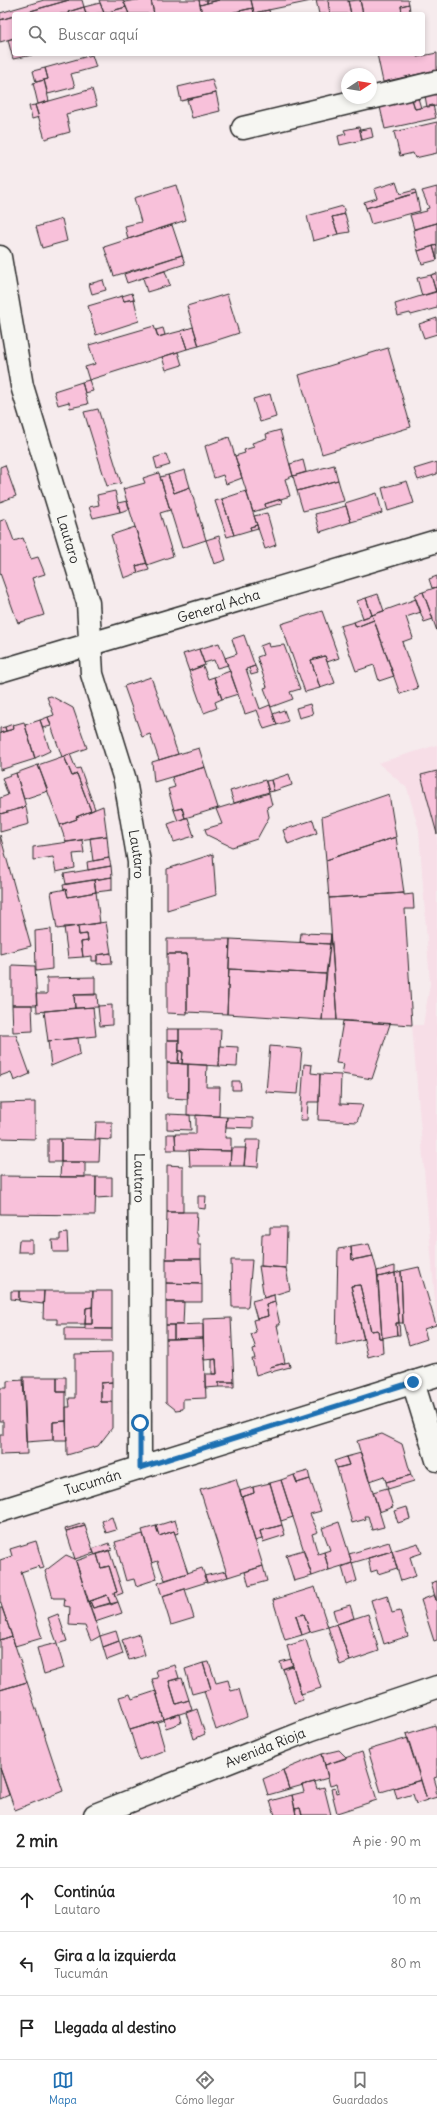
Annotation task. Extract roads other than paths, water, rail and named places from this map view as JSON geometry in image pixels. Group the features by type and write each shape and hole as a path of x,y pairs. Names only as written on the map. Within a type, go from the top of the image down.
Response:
{"street":[{"path":"377,96 437,82"},
{"path":"243,128 345,104"},
{"name":"Lautaro","path":"0,257 22,386 88,603 92,674 126,780 139,862 140,1468"},
{"name":"General Acha","path":"0,671 437,541"},
{"name":"Tucumán","path":"0,1511 437,1375"},
{"path":"413,1382 437,1460"},
{"name":"Avenida Rioja","path":"95,1815 312,1729 437,1687"}]}
